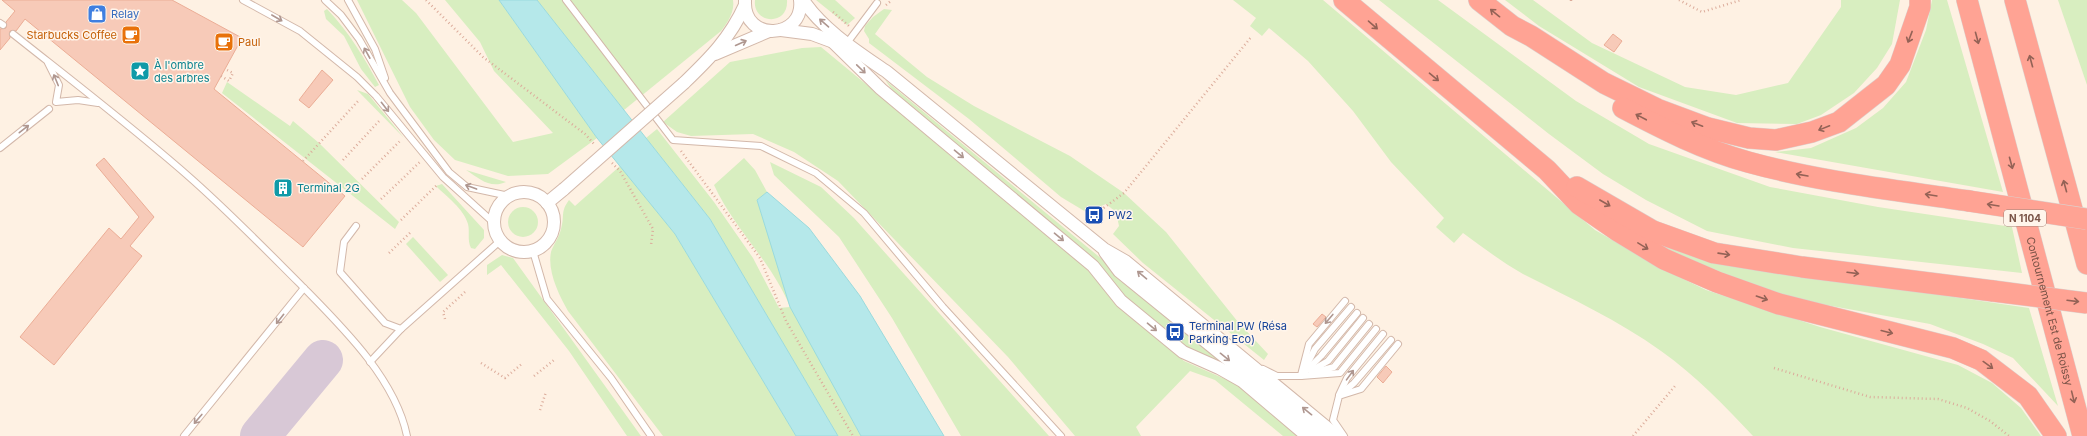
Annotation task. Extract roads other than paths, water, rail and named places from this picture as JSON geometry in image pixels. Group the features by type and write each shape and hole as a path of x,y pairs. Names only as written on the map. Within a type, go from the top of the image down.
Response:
{"highway":[{"path":"1344,0 1547,170 1579,204 1618,231 1664,259 1717,282 1779,304 1953,348 1981,360 2028,396 2056,436"},
{"path":"1479,0 1512,26 1531,36 1604,84 1657,109 1708,128 1749,138 1776,140 1812,132 1838,122 1886,85 1900,65 1920,7 1920,0"},
{"name":"Contournement Est de Roissy","path":"1967,0 2083,436"},
{"path":"2015,0 2087,264"},
{"path":"1512,26 1526,44 1592,92 1677,135 1746,162 1798,175 2087,219"},
{"path":"1547,170 1653,231 1714,253 2087,303"}],"street":[{"path":"714,55 789,26 800,12 800,0"},
{"path":"803,0 819,19 859,52 886,72 1104,249 1125,261 1337,436"},
{"path":"745,1 749,19 755,25 775,31 812,34 859,52"},
{"path":"547,204 714,55 736,26 745,1"},
{"path":"833,42 881,89 1093,266 1121,301 1140,317 1183,352 1219,368 1242,381 1307,436"},
{"path":"525,192 537,196 547,204 552,212 554,221 553,231 548,240 541,246 524,252 515,250 500,240 494,223 498,208 508,196 525,192"},
{"path":"1104,249 1119,271 1322,436"}],"lane":[{"path":"243,0 300,31 357,78 376,96 443,177 494,223"},
{"path":"325,0 341,15 359,39 390,93 449,172 467,187 508,196"},
{"path":"348,0 375,49 390,93"},
{"path":"566,0 673,140 761,146 816,172 864,213 943,307 1061,436"},
{"path":"848,43 877,3"},
{"path":"13,34 186,175 251,234 332,316 370,362 391,393 404,420 407,436"},
{"path":"46,60 59,85 56,102 78,100 99,103"},
{"path":"0,148 49,110"},
{"path":"356,226 344,242 340,272 385,323 401,329"},
{"path":"370,362 401,329 500,240"},
{"path":"533,250 547,299 611,378 651,436"},
{"path":"184,436 304,288"},
{"path":"1301,376 1309,344 1345,301"},
{"path":"1301,376 1315,349 1351,307"},
{"path":"1301,376 1321,356 1357,313"},
{"path":"1301,376 1328,361 1363,318"},
{"path":"1301,376 1334,367 1369,324"},
{"path":"1246,361 1277,376 1340,373 1376,329"},
{"path":"1344,436 1333,420 1339,396 1347,378 1383,334"},
{"path":"1339,396 1354,383 1391,340"},
{"path":"1339,396 1360,389 1398,344"}],"water":[{"path":"499,0 537,0 710,219 838,436 796,436 675,234 597,138"},
{"path":"767,192 809,228 860,296 944,436 861,436 790,307 757,200"}],"place":[{"name":"Relay","path":"97,14"},
{"name":"Starbucks Coffee","path":"131,35"},
{"name":"Paul","path":"224,42"},
{"name":"À l'ombre des arbres","path":"140,71"},
{"name":"Terminal 2G","path":"283,188"},
{"name":"PW2","path":"1094,215"},
{"name":"Terminal PW (Résa Parking Eco)","path":"1175,332"}]}
